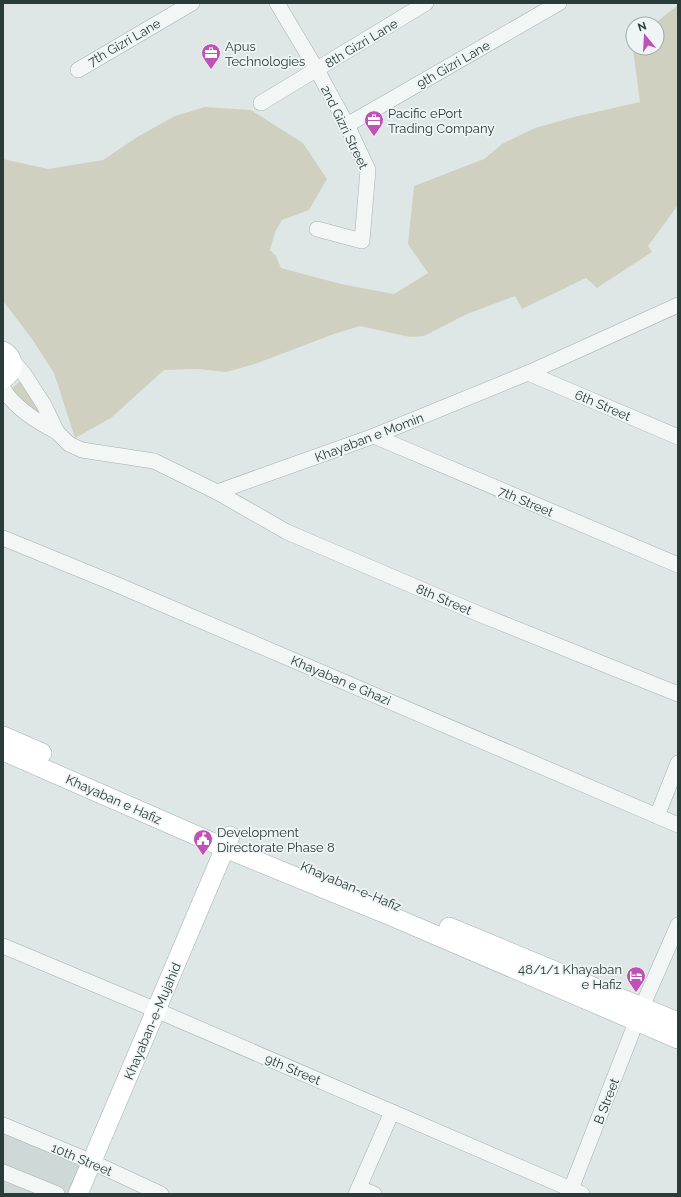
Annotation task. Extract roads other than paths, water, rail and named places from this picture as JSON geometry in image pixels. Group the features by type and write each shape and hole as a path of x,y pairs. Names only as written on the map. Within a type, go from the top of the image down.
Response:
{"main road":[{"path":"3,379 9,375 11,370 7,352"},
{"name":"Khayaban-e-Hafiz","path":"3,736 228,842 391,916 640,1015 678,1039"},
{"name":"Khayaban e Hafiz","path":"3,751 228,842"},
{"name":"Khayaban-e-Mujahid","path":"78,1194 228,842"},
{"name":"Khayaban-e-Hafiz","path":"640,1015 678,1022"}],"street":[{"name":"7th Gizri Lane","path":"78,70 192,3"},
{"name":"2nd Gizri Street","path":"277,3 317,70 347,125 368,170 362,241 316,229"},
{"name":"8th Gizri Lane","path":"261,103 426,3"},
{"name":"9th Gizri Lane","path":"347,125 559,3"},
{"name":"Khayaban e Momin","path":"217,492 374,436 528,374 676,308"},
{"path":"7,352 44,404 58,432 68,444 82,450 154,461 217,492"},
{"name":"6th Street","path":"528,374 678,437"},
{"path":"3,388 6,394 36,421 58,432"},
{"name":"7th Street","path":"374,436 678,565"},
{"name":"8th Street","path":"217,492 287,532 479,614 678,694"},
{"name":"Khayaban e Ghazi","path":"3,538 113,583 678,825"},
{"path":"657,816 678,763"},
{"name":"B Street","path":"574,1192 640,1015 678,925"},
{"name":"9th Street","path":"3,946 156,1010 574,1192"},
{"path":"374,1194 358,1191 392,1112"},
{"name":"10th Street","path":"3,1125 92,1162 161,1194"},
{"path":"3,1172 57,1194"}],"place":[{"name":"Apus Technologies","path":"211,70"},
{"name":"Pacific ePort Trading Company","path":"374,137"},
{"name":"Development Directorate Phase 8","path":"203,856"},
{"name":"48/1/1 Khayaban e Hafiz","path":"636,993"}]}
